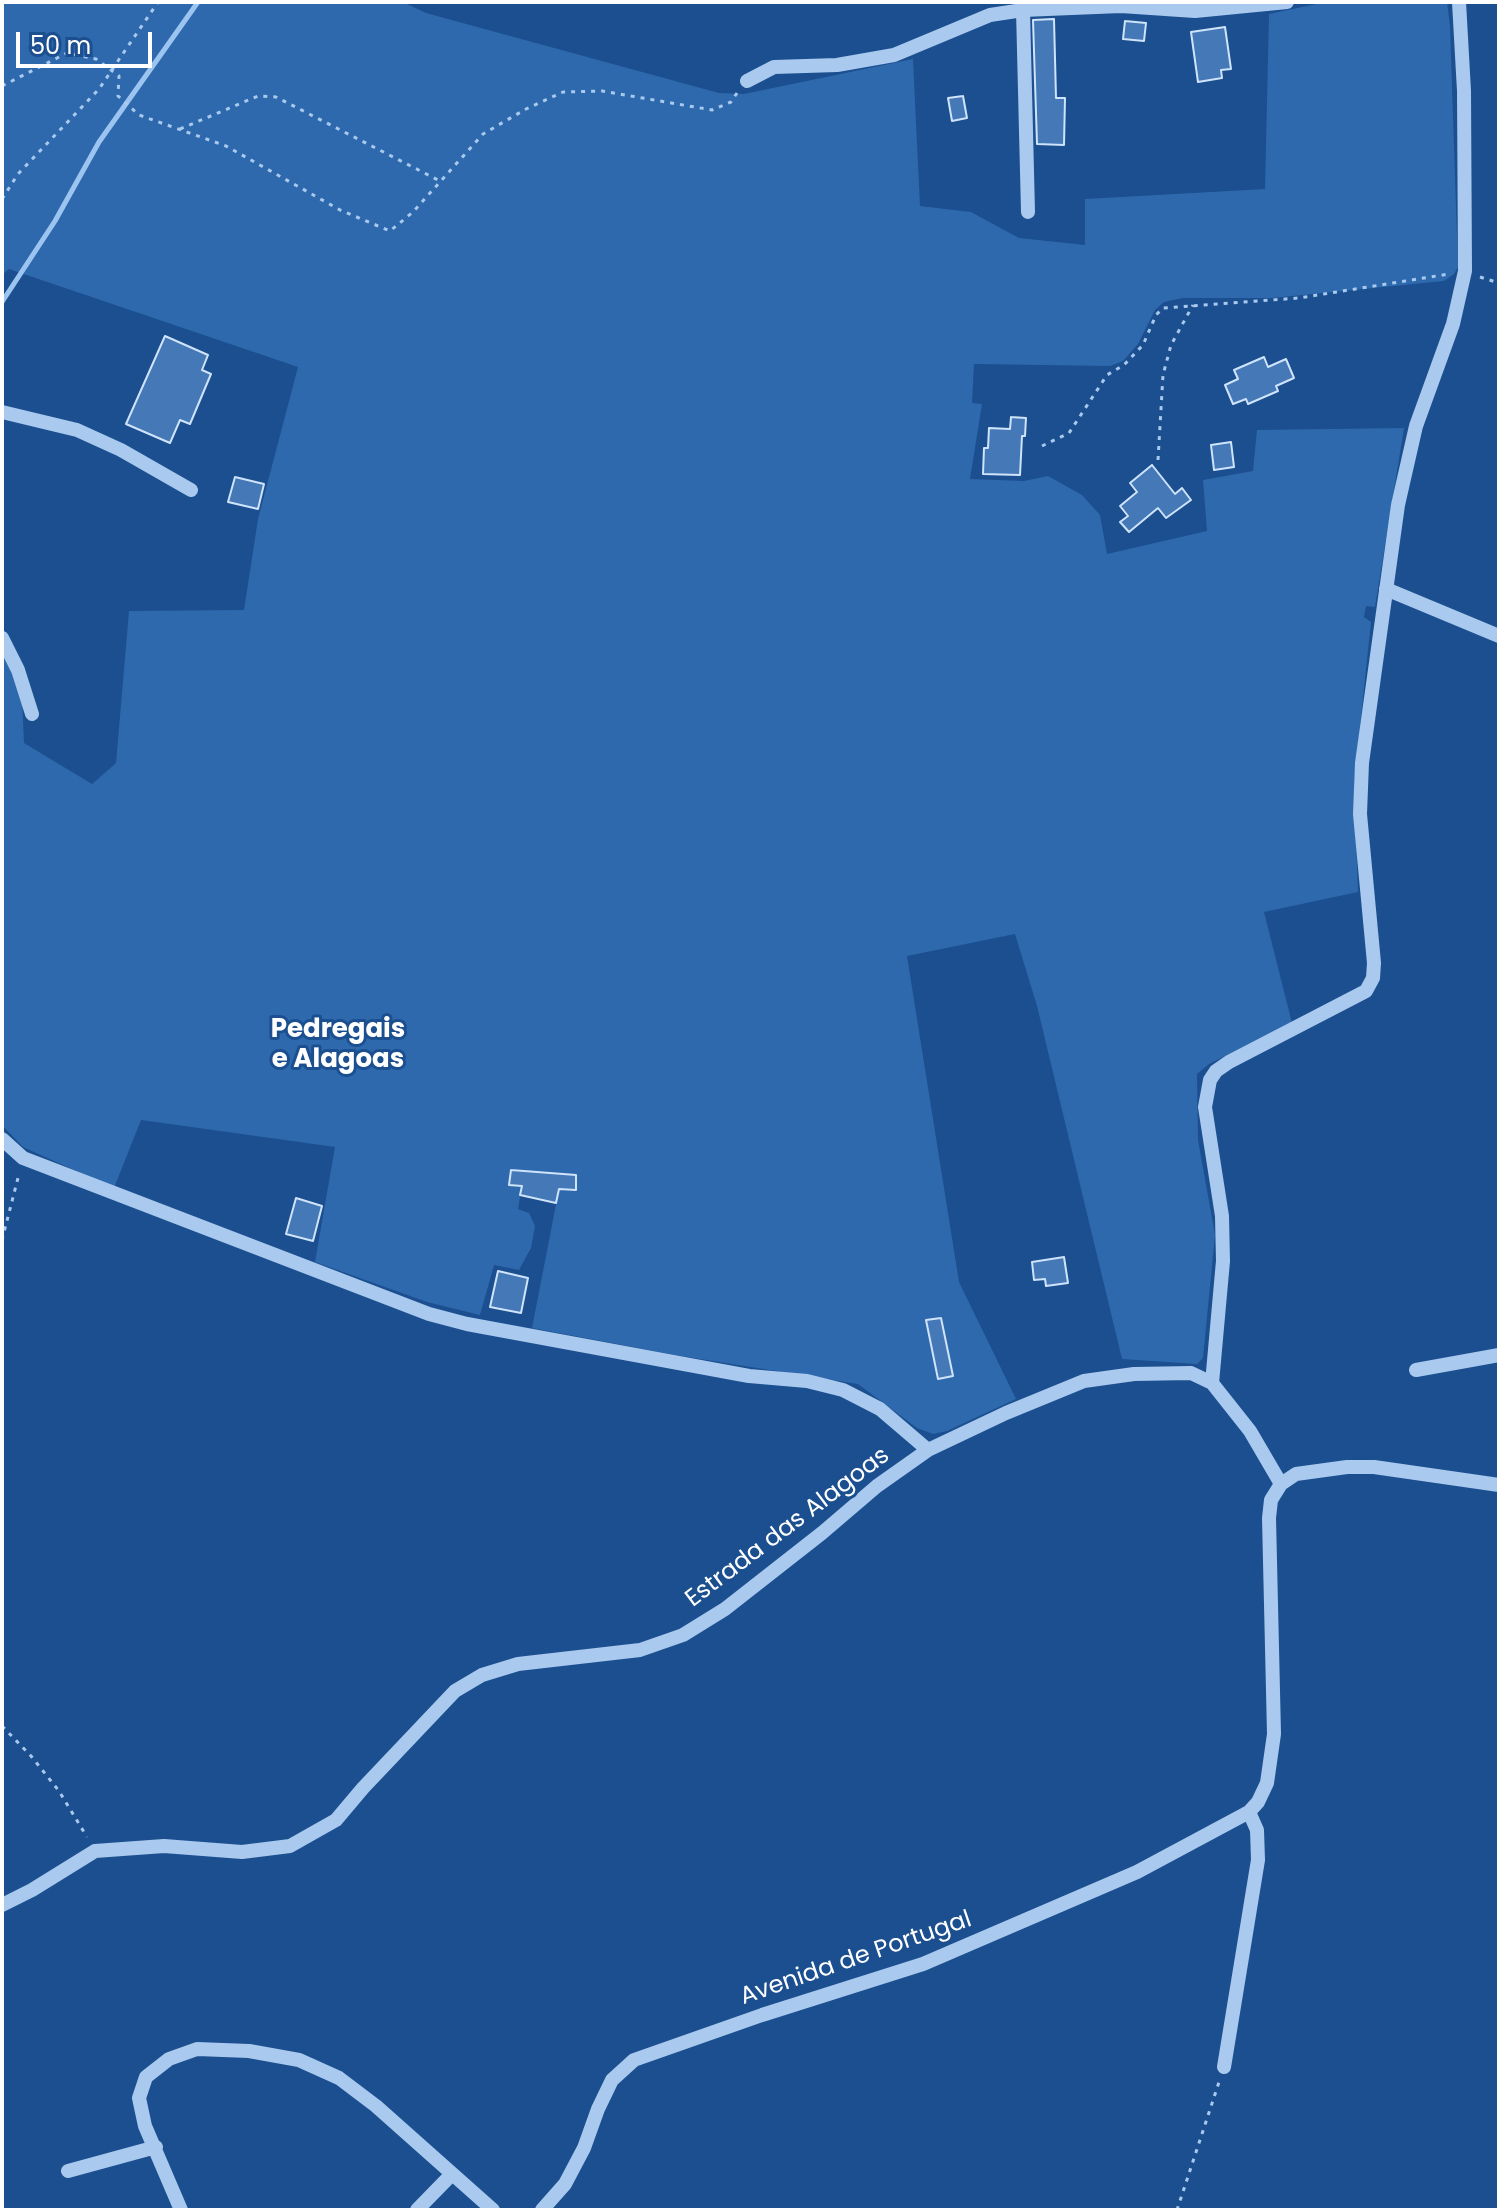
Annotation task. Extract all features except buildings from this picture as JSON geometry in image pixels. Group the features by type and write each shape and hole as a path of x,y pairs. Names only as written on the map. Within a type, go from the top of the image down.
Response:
{"street":[{"path":"747,81 774,67 837,65 894,55 990,15 1023,10 1121,6 1195,11 1287,2"},
{"path":"1281,1484 1250,1431 1212,1383 1223,1261 1222,1216 1205,1107 1210,1080 1216,1071 1366,991 1373,978 1360,814 1362,763 1398,505 1416,426 1453,324 1465,271 1463,61 1459,2"},
{"path":"1023,10 1028,212"},
{"path":"2,412 77,430 121,450 191,490"},
{"path":"1386,589 1499,636"},
{"path":"2,638 18,670 32,714"},
{"path":"2,1139 23,1158 429,1314 467,1324 749,1376 807,1381 843,1390 880,1409 928,1450"},
{"path":"1416,1370 1499,1355"},
{"name":"Estrada das Alagoas","path":"2,1905 95,1851 164,1846 242,1852 290,1846 336,1820 455,1691 482,1675 518,1664 640,1650 683,1635 725,1609 877,1486 928,1450 1084,1381 1134,1374 1191,1373 1212,1383"},
{"path":"1224,2067 1258,1860 1257,1830 1249,1812 1267,1783 1274,1734 1271,1500 1281,1484 1296,1474 1360,1467 1444,1475 1499,1485"},
{"name":"Avenida de Portugal","path":"542,2210 565,2184 584,2148 612,2080 634,2060 950,1953 1137,1872 1249,1812"},
{"path":"181,2210 145,2126 139,2098 146,2077 169,2059 197,2049 249,2051 299,2060 339,2078 376,2106 493,2210"},
{"path":"68,2171 156,2147"},
{"path":"417,2210 452,2174"}],"path":[{"path":"2,199 18,174 99,89 158,2"},
{"path":"2,86 67,53 96,59 119,76 118,96 139,115 226,146 340,210 390,231 413,212 483,134 563,92 602,91 712,110 731,102 747,81"},
{"path":"180,129 258,96 276,97 440,181"},
{"path":"1042,446 1069,433 1107,375 1124,365 1143,345 1156,315 1163,308 1299,298 1465,271 1499,283"},
{"path":"1158,460 1163,375 1171,345 1193,305"},
{"path":"2,1240 23,1158"},
{"path":"2,1726 59,1791 95,1851"},
{"path":"1177,2210 1224,2067"}],"shaded area":[{"path":"2,2 403,2 426,13 719,93 744,94 913,59 920,206 971,212 1019,238 1085,245 1085,199 1265,189 1269,14 1326,2 1447,2 1458,267 1454,274 1444,281 1272,298 1183,298 1164,302 1155,310 1138,344 1123,361 1110,366 974,364 972,403 982,404 970,479 1024,481 1048,476 1082,495 1100,515 1107,554 1207,531 1203,480 1253,471 1257,430 1404,428 1375,607 1366,606 1364,617 1371,622 1354,783 1358,892 1264,912 1292,1023 1209,1064 1197,1074 1198,1140 1215,1235 1203,1358 1197,1364 1122,1359 1037,1006 1015,934 907,956 959,1282 1016,1399 947,1431 933,1434 917,1428 858,1384 675,1355 532,1328 559,1189 576,1190 576,1175 511,1171 509,1184 522,1186 518,1209 529,1213 535,1226 531,1248 519,1270 494,1265 480,1315 427,1302 315,1262 335,1147 141,1120 114,1188 23,1147 2,1125 2,645 22,698 24,743 92,784 116,763 129,611 244,610 258,519 298,367 9,269 2,275"}],"waterway":[{"path":"2,302 55,221 99,142 198,2"}],"district":[{"name":"Pedregais e Alagoas","path":"338,1045"}]}
